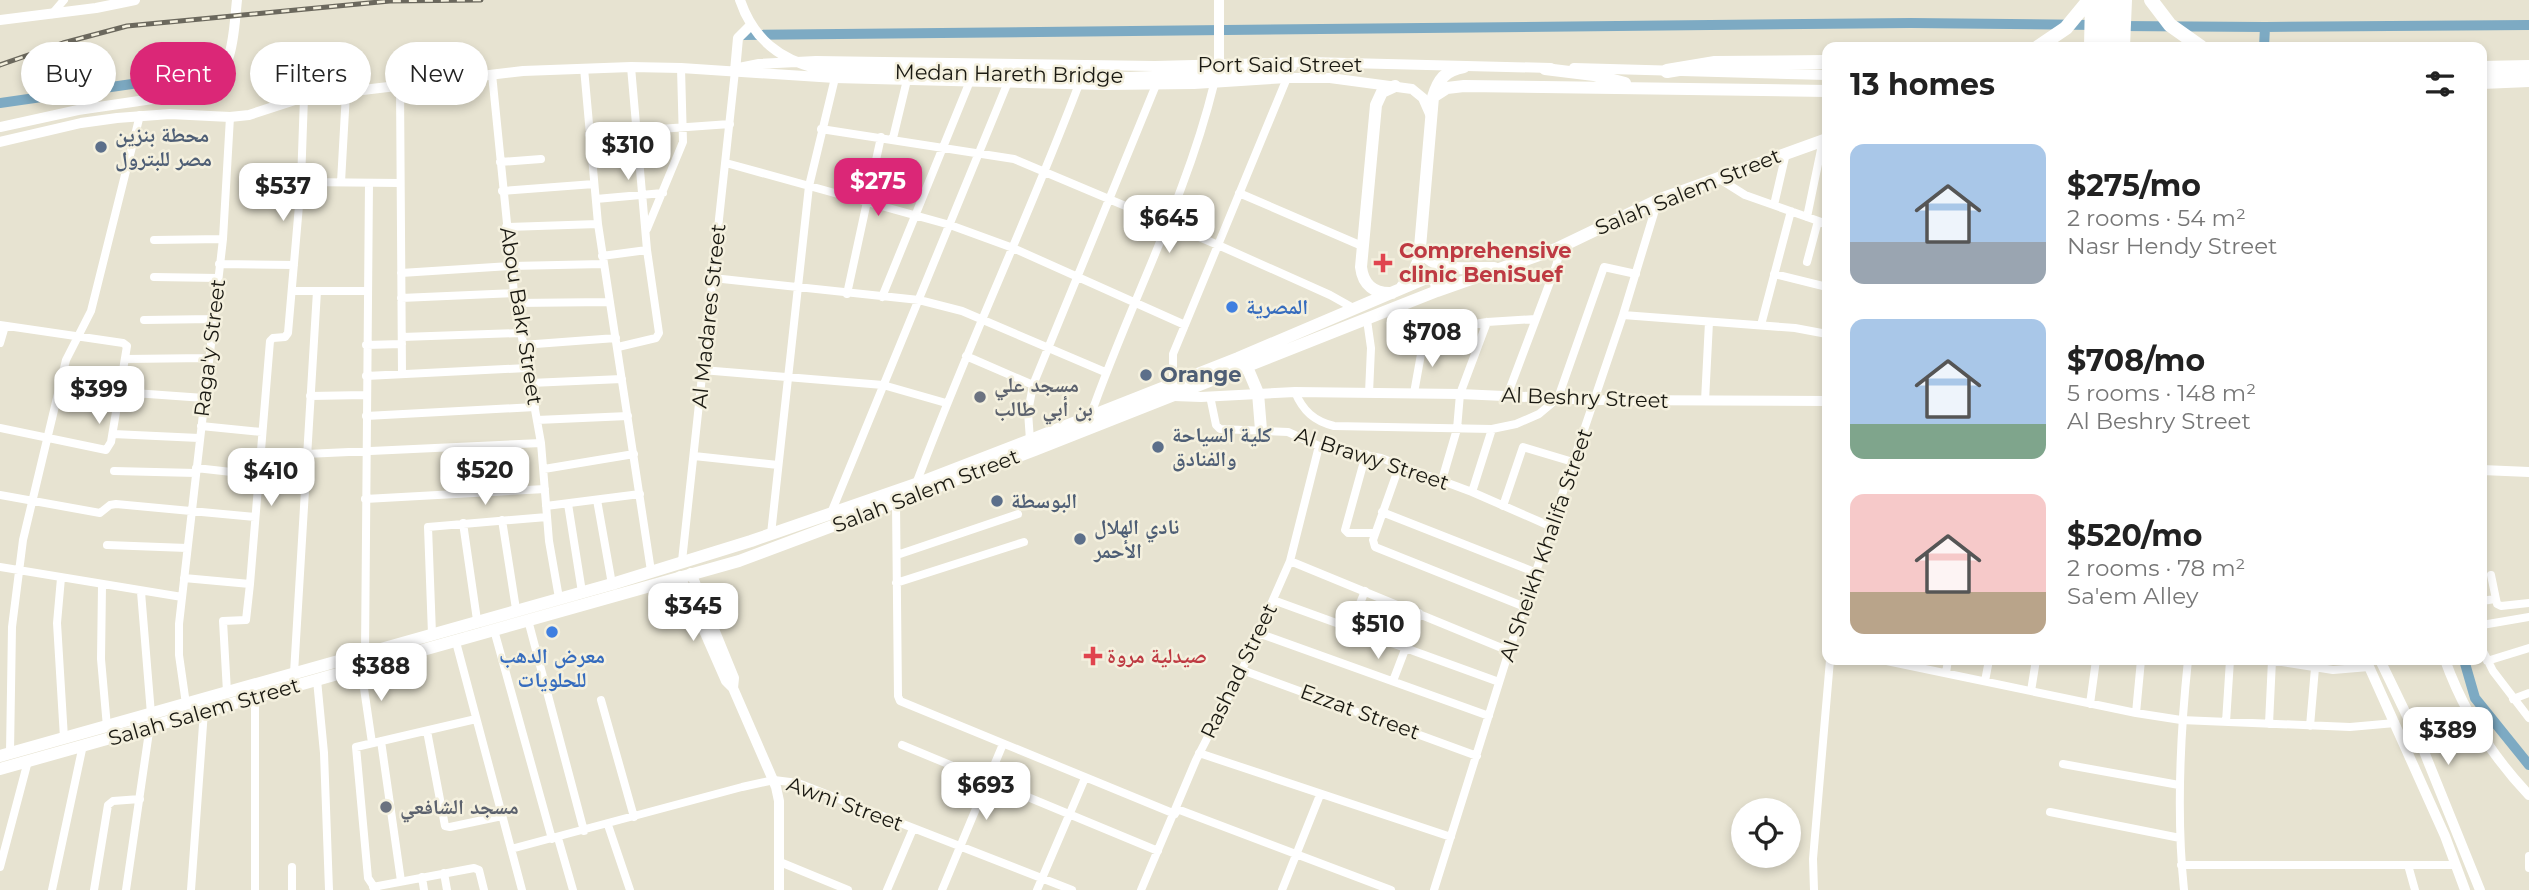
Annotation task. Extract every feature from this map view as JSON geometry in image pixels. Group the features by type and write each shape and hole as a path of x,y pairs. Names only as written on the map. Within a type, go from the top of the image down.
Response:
{"highway":[{"path":"2123,42 2125,0"},
{"path":"2151,0 2170,25 2194,42"},
{"path":"2045,42 2099,3"},
{"path":"2092,42 2099,3"},
{"path":"2099,3 2101,42"},
{"path":"2099,3 2111,42"},
{"path":"1667,71 1715,63 1822,62"},
{"path":"2487,68 2529,66"},
{"path":"2487,82 2529,80"}],"main road":[{"path":"0,127 78,110 200,92 216,81 229,61 237,0"},
{"name":"Medan Hareth Bridge","path":"740,0 754,30 770,48 789,60 819,69 1130,77 1270,71 1308,62"},
{"path":"1219,0 1219,64"},
{"path":"735,71 738,38 751,25"},
{"name":"Port Said Street","path":"735,71 745,65 794,61 1118,66 1308,62 1822,75"},
{"path":"970,81 966,73 974,62"},
{"path":"1394,65 1403,68 1405,77 1400,85 1382,92 1376,105 1362,246 1362,274 1368,284 1378,292 1396,292 1413,274 1420,251 1433,97 1440,78 1451,70 1464,67"},
{"name":"Port Said Street","path":"488,75 631,67 835,78 1079,84 1214,84 1287,78 1330,78 1395,86 1418,93 1427,104 1430,117"},
{"path":"1545,68 1594,75 1642,88"},
{"path":"1433,97 1447,88 1464,86 1822,92"},
{"name":"Port Said Street","path":"0,142 81,123 140,115 190,114 230,117 249,115 280,105"},
{"name":"Salah Salem Street","path":"0,769 83,746 186,704 612,584 771,534 916,484 1090,417 1247,367 1437,291 1556,249 1658,200 1822,140"},
{"path":"1420,251 1431,261 1444,267 1502,268"},
{"name":"Salah Salem Street","path":"5,754 107,727 204,711 739,561 896,504 1174,390 1427,278 1436,282 1437,291"},
{"path":"1247,367 1258,393 1261,430"},
{"name":"Al Beshry Street","path":"1174,390 1210,396 1295,392 1460,394 1595,400 1822,401"},
{"path":"2487,470 2529,472"},
{"path":"2368,665 2445,836 2465,890"},
{"path":"2382,665 2423,749 2480,890"}],"street":[{"path":"52,15 64,0"},
{"path":"0,20 52,15 135,0"},
{"path":"522,345 617,342 656,338 659,335 647,250 631,67"},
{"path":"584,68 598,224 651,571"},
{"path":"646,231 681,149 685,128 681,68"},
{"name":"Al Madares Street","path":"682,561 735,71"},
{"name":"Abou Bakr Street","path":"492,74 515,303 541,443 547,517 559,598"},
{"path":"771,534 809,186 835,78"},
{"path":"1174,390 1173,354 1287,78"},
{"path":"893,138 907,79"},
{"path":"883,298 970,81"},
{"path":"831,513 1008,82"},
{"path":"916,484 946,403 1046,172 1079,84"},
{"path":"1090,417 1105,372 1195,152 1214,84"},
{"path":"1030,440 1028,412 1033,385 1156,85"},
{"path":"227,692 222,623 224,620 246,620 270,340 287,335 292,291 301,182 304,105"},
{"path":"341,182 345,105"},
{"path":"400,105 402,374"},
{"path":"5,754 11,638 18,571 32,502 66,360 91,311 140,115"},
{"name":"Raga'y Street","path":"186,704 178,645 223,239 230,117"},
{"path":"589,134 730,124"},
{"path":"821,129 881,136 1014,159 1218,245 1330,295 1355,309"},
{"path":"847,294 881,136"},
{"path":"1774,205 1786,152"},
{"path":"1807,217 1822,152"},
{"path":"500,162 541,159"},
{"path":"726,163 916,215 1013,247 1185,325"},
{"path":"1717,177 1745,195 1822,222"},
{"path":"301,182 400,183"},
{"path":"365,653 369,183"},
{"path":"502,191 594,184"},
{"path":"596,199 663,193"},
{"path":"1239,193 1362,246"},
{"name":"Al Sheikh Khalifa Street","path":"1434,890 1509,650 1623,316 1658,200"},
{"path":"1761,325 1791,211"},
{"path":"1807,262 1818,221"},
{"path":"506,227 598,224"},
{"path":"155,240 223,239"},
{"path":"1507,396 1556,266 1559,255 1556,249"},
{"path":"401,273 603,260 647,250"},
{"path":"219,264 294,265"},
{"path":"1295,392 1308,414 1334,426 1492,429 1517,425 1532,418 1558,398 1603,269 1609,267 1636,274"},
{"path":"1774,274 1822,286"},
{"path":"154,277 218,278"},
{"path":"713,278 919,300 948,306 1105,372"},
{"path":"292,291 367,291"},
{"path":"294,673 317,291"},
{"path":"401,298 514,293"},
{"path":"515,303 610,302"},
{"path":"1623,316 1809,329 1822,333"},
{"path":"144,320 213,319"},
{"path":"1414,393 1424,332 1487,322 1536,319"},
{"path":"1367,320 1371,348 1369,393"},
{"path":"1442,480 1457,429 1460,394 1487,322"},
{"path":"1705,401 1709,322"},
{"path":"0,343 3,325 127,344 109,447 102,451 0,428"},
{"path":"366,345 520,333"},
{"path":"966,356 1033,385"},
{"path":"125,359 208,358"},
{"path":"366,376 527,368"},
{"path":"702,370 883,385 946,403"},
{"path":"530,383 622,379"},
{"path":"120,391 204,398"},
{"path":"310,396 366,395"},
{"name":"Al Brawy Street","path":"1210,396 1218,428 1288,432 1319,446 1366,454 1400,464 1552,527"},
{"path":"366,416 535,407"},
{"path":"537,420 628,416"},
{"path":"201,426 262,432"},
{"path":"1472,492 1492,429"},
{"path":"113,434 199,438"},
{"path":"306,454 541,443"},
{"name":"Rashad Street","path":"1141,890 1199,753 1241,670 1290,561 1319,446"},
{"path":"1503,506 1523,447 1573,462"},
{"path":"544,469 634,454"},
{"path":"1366,454 1345,530 1348,533 1375,533"},
{"path":"694,456 778,465"},
{"path":"1400,464 1375,533 1373,542 1377,548 1525,607"},
{"path":"114,471 196,470 259,475"},
{"path":"365,499 545,489"},
{"path":"546,506 640,494"},
{"path":"0,495 100,513 116,504 256,517"},
{"path":"597,500 612,584"},
{"path":"568,504 582,592"},
{"path":"896,504 900,701 1084,778 1297,853 1391,890"},
{"path":"1382,512 1537,573"},
{"path":"897,555 1018,514"},
{"path":"432,634 428,528 547,517"},
{"path":"502,520 516,609"},
{"path":"463,523 477,620"},
{"path":"896,583 1024,542"},
{"path":"107,545 187,548"},
{"path":"1290,561 1509,650"},
{"path":"0,567 102,586 182,597"},
{"path":"686,575 726,681 733,688 774,780 779,801 779,890"},
{"path":"2491,575 2497,604 2501,606 2529,603"},
{"path":"184,578 250,584"},
{"path":"61,579 57,623 65,738"},
{"path":"102,586 101,659 107,727"},
{"path":"126,890 151,720 141,592"},
{"path":"1350,628 1365,592"},
{"path":"2487,600 2495,599"},
{"path":"1273,600 1499,682"},
{"path":"1393,681 1419,613"},
{"path":"2487,624 2529,617"},
{"path":"528,620 584,831"},
{"path":"494,630 555,838 573,890"},
{"path":"1258,634 1489,716"},
{"path":"456,642 522,890"},
{"path":"2529,649 2487,661 2529,718"},
{"path":"1814,890 1813,859 1830,665"},
{"path":"1907,665 2090,704 2181,720 2310,726 2395,723"},
{"path":"1946,673 1947,665"},
{"path":"1985,681 1988,665"},
{"path":"2031,691 2035,665"},
{"path":"2090,704 2095,665"},
{"path":"2136,713 2141,665"},
{"path":"2184,890 2179,785 2181,720 2187,665"},
{"path":"2226,722 2230,665"},
{"path":"2269,724 2270,665"},
{"path":"2298,665 2344,671 2361,665"},
{"path":"2447,665 2462,701 2481,733 2501,763 2529,795"},
{"path":"361,668 401,881"},
{"path":"2310,726 2315,668"},
{"name":"Ezzat Street","path":"1241,670 1477,756"},
{"path":"317,680 324,753 328,890"},
{"path":"2513,699 2529,692"},
{"path":"255,697 255,890"},
{"path":"601,700 634,817"},
{"path":"191,890 204,711"},
{"path":"476,719 358,746 368,878 375,888 477,868 481,872 484,890"},
{"path":"427,731 445,826 502,816"},
{"path":"942,890 1003,744"},
{"path":"902,745 1158,851"},
{"path":"52,890 83,746"},
{"path":"1199,753 1451,837"},
{"path":"0,867 28,761"},
{"path":"2063,764 2179,785"},
{"path":"1038,890 1084,778"},
{"path":"511,849 774,780"},
{"name":"Awni Street","path":"774,780 798,783 1072,890"},
{"path":"1282,890 1320,795"},
{"path":"94,890 109,803 140,799"},
{"path":"2050,812 2180,838"},
{"path":"608,825 630,890"},
{"path":"887,890 913,829"},
{"path":"2529,856 2529,867"},
{"path":"780,862 848,890"},
{"path":"2181,865 2455,865"},
{"path":"2408,865 2414,890"},
{"path":"292,867 292,890"},
{"path":"444,873 447,890"},
{"path":"422,877 424,890"}],"waterway":[{"path":"742,35 1911,23 2096,25"},
{"path":"2119,26 2529,25"},
{"path":"2264,42 2265,27"},
{"path":"0,103 130,84"},
{"path":"2465,665 2475,698 2529,765"}],"railway":[{"path":"0,65 63,43 127,26 390,1 481,0"}],"place":[{"name":"محطة بنزين مصر للبترول","path":"101,147"},
{"name":"Comprehensive clinic BeniSuef","path":"1383,263"},
{"name":"المصرية","path":"1232,307"},
{"name":"Orange","path":"1146,375"},
{"name":"مسجد علي بن أبي طالب","path":"980,397"},
{"name":"كلية السياحة والفنادق","path":"1158,447"},
{"name":"البوسطة","path":"997,501"},
{"name":"نادي الهلال الأحمر","path":"1080,539"},
{"name":"معرض الدهب للحلويات","path":"552,632"},
{"name":"صيدلية مروة","path":"1093,656"},
{"name":"مسجد الشافعي","path":"386,807"}]}
